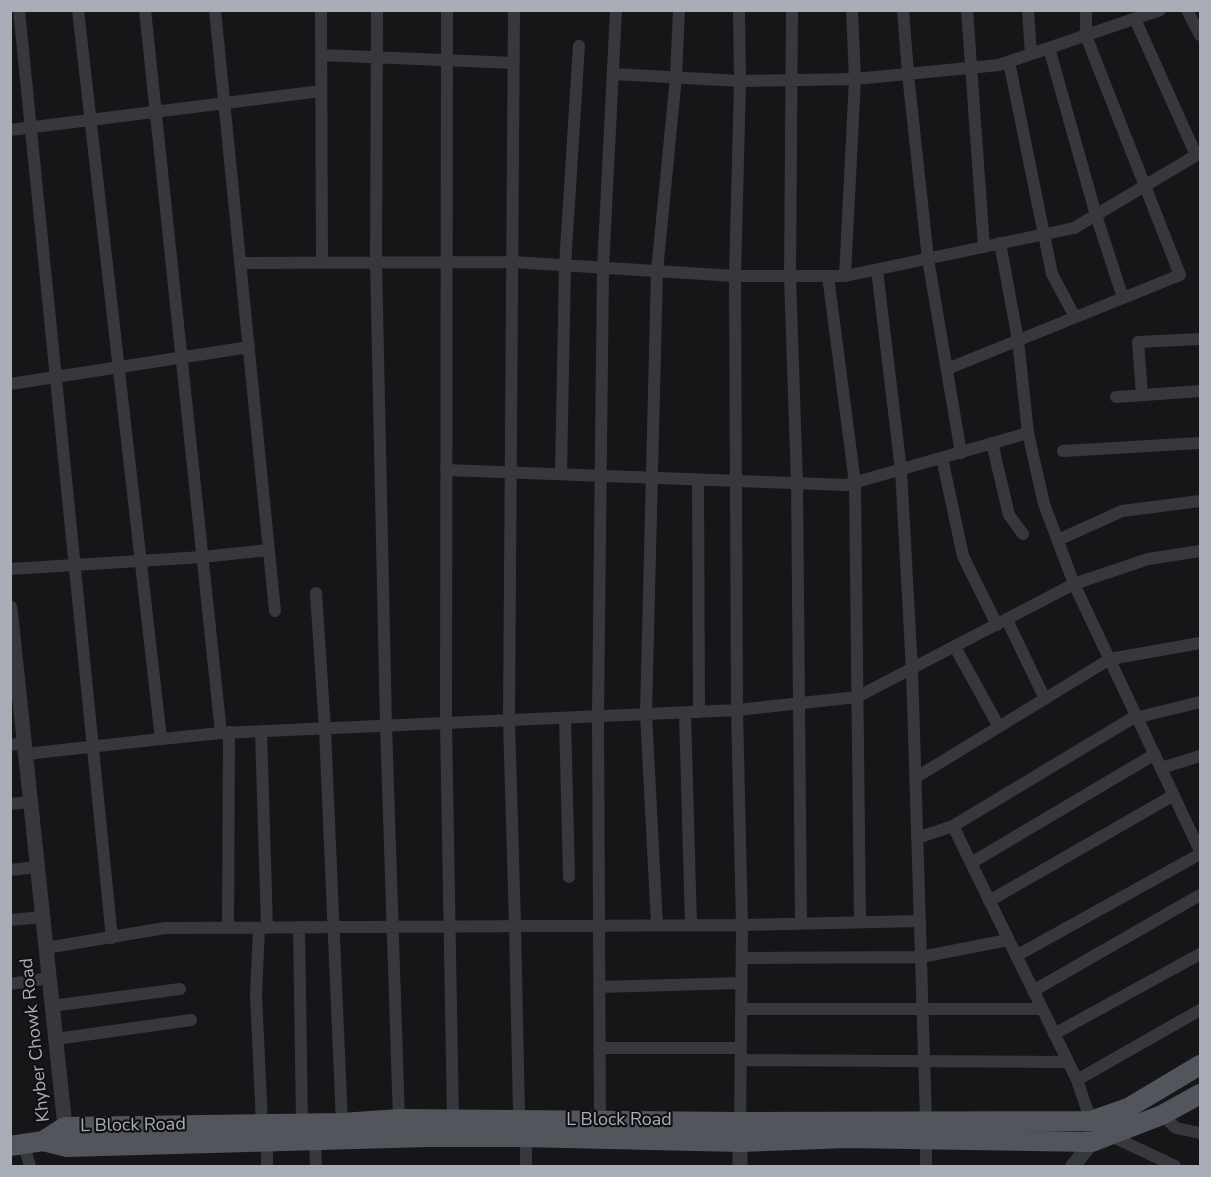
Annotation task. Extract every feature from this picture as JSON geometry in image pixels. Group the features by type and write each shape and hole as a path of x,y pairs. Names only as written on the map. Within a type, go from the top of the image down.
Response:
{"main road":[{"name":"L Block Road","path":"26,1144 66,1137 264,1133 315,1142 521,1129 600,1120 740,1132 848,1138 926,1130 1091,1121 1128,1108 1200,1065"},
{"name":"L Block Road","path":"926,1130 1101,1138 1162,1115 1200,1094"},
{"name":"L Block Road","path":"264,1133 302,1123 399,1119 453,1120 521,1129 740,1132"}],"street":[{"path":"19,10 112,938"},
{"path":"78,10 161,739"},
{"path":"145,10 202,557 225,733 228,928"},
{"path":"215,10 275,611"},
{"path":"321,10 322,263"},
{"path":"377,10 376,262 386,726 399,1119"},
{"path":"447,10 446,724 453,1120"},
{"path":"514,10 508,720 521,1129 526,1149 526,1167"},
{"path":"600,1120 598,716 603,268 616,10"},
{"path":"657,925 646,714 657,271 676,77 679,10"},
{"path":"739,10 740,81 735,276 737,710 742,925 740,1167"},
{"path":"792,10 790,276 797,483 801,923"},
{"path":"845,276 855,79 852,10"},
{"path":"903,10 928,259 961,453"},
{"path":"967,10 984,247"},
{"path":"1028,10 1031,54"},
{"path":"947,369 1180,275 1086,36 1086,10"},
{"path":"614,74 740,81 792,81 855,79 999,65 1160,10"},
{"path":"1187,10 1200,35"},
{"path":"240,263 512,262 735,276 845,276 1074,228 1198,154 1135,19"},
{"path":"561,474 565,265 579,46"},
{"path":"1049,48 1096,215 1123,298"},
{"path":"321,55 514,63"},
{"path":"1009,62 1046,234 1052,274 1075,317"},
{"path":"10,130 321,91"},
{"path":"1000,243 1018,340 1028,433 1044,504 1074,584 1200,852 1016,956"},
{"path":"877,270 901,470 912,670 926,1167"},
{"path":"828,276 855,483 860,922"},
{"path":"1142,395 1138,342 1200,339"},
{"path":"10,384 249,347"},
{"path":"1116,397 1200,391"},
{"path":"446,470 846,485 1028,433"},
{"path":"992,443 1009,514 1023,534"},
{"path":"1063,451 1200,443"},
{"path":"942,458 963,556 1045,699"},
{"path":"698,480 699,712"},
{"path":"1058,540 1122,511 1200,501"},
{"path":"10,569 202,557 269,550"},
{"path":"20,748 93,747 261,731 737,710 857,697 1074,584 1148,559 1200,551"},
{"path":"316,593 325,729 342,1123"},
{"name":"Khyber Chowk Road","path":"10,608 20,748 31,802 66,1137"},
{"path":"915,778 1110,659 1200,643"},
{"path":"955,647 999,727"},
{"path":"917,838 953,826 1131,719 1200,702"},
{"path":"685,713 691,925"},
{"path":"565,718 569,877"},
{"path":"261,731 263,928 256,995 267,1167"},
{"path":"971,863 1155,754"},
{"path":"1161,768 1200,756"},
{"path":"989,901 1174,795"},
{"path":"10,804 31,802"},
{"path":"953,826 1077,1080 1091,1121 1101,1138 1175,1167"},
{"path":"10,870 38,867"},
{"path":"1033,991 1200,895"},
{"path":"10,920 43,917"},
{"path":"46,948 165,928 742,925 920,921"},
{"path":"298,927 302,1123"},
{"path":"742,957 921,957 1008,940"},
{"path":"1054,1034 1200,954"},
{"path":"10,984 49,978"},
{"path":"599,987 742,983"},
{"path":"52,1006 180,989"},
{"path":"741,1009 1042,1009"},
{"path":"1077,1080 1200,1010"},
{"path":"56,1039 191,1020"},
{"path":"599,1048 924,1061 1068,1062"},
{"path":"1162,1115 1176,1128 1200,1133"},
{"path":"1073,1167 1101,1138"},
{"path":"315,1142 316,1167"},
{"path":"26,1144 30,1167"}]}
